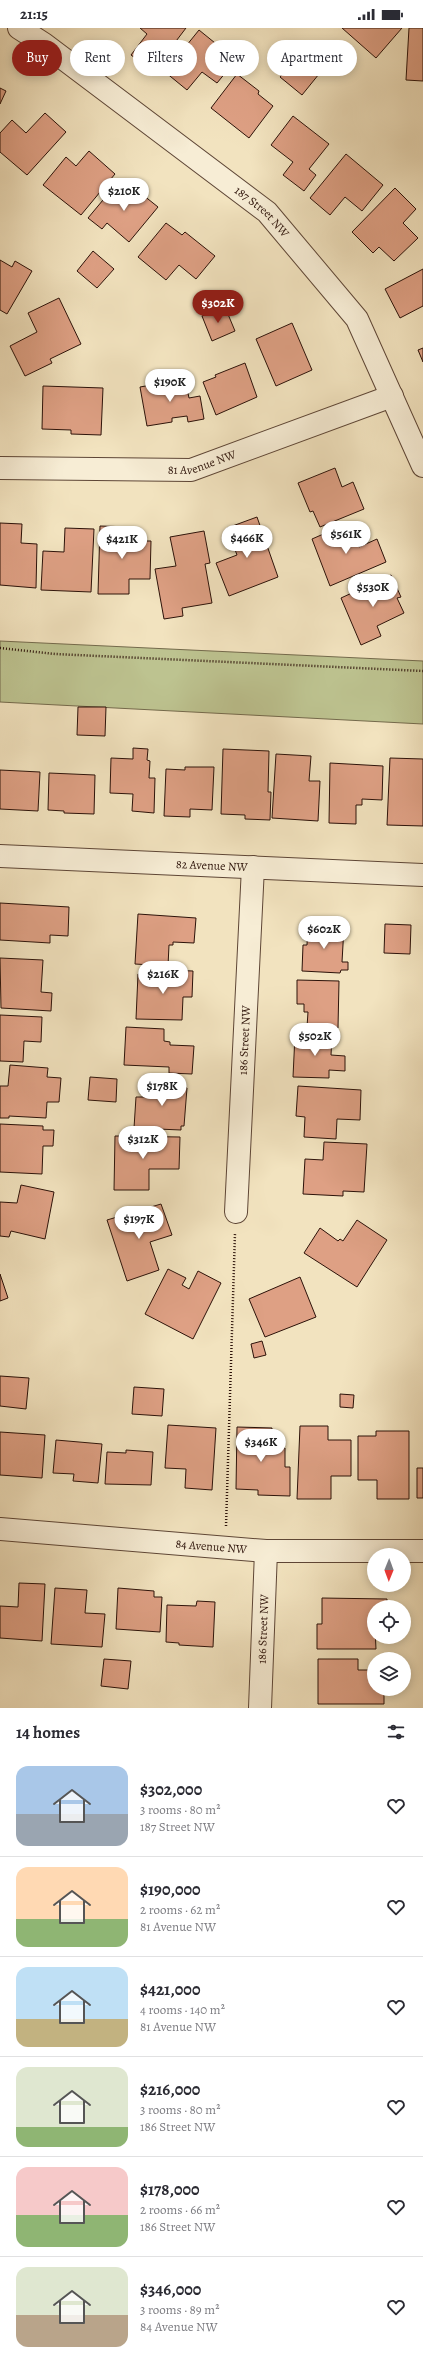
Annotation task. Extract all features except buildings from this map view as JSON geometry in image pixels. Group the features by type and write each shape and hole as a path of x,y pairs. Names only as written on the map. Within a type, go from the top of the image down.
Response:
{"street":[{"name":"187 Street NW","path":"19,28 44,44 267,212 357,319 423,466"},
{"name":"81 Avenue NW","path":"0,468 191,470 392,396"},
{"name":"82 Avenue NW","path":"0,856 423,875"},
{"name":"186 Street NW","path":"236,1212 253,867"},
{"name":"84 Avenue NW","path":"0,1529 266,1551 423,1551"},
{"name":"186 Street NW","path":"260,1708 266,1551"}],"path":[{"path":"0,648 55,654 423,671"},
{"path":"225,1548 236,1212"}],"green space":[{"path":"0,641 423,661 423,724 0,702"}]}
